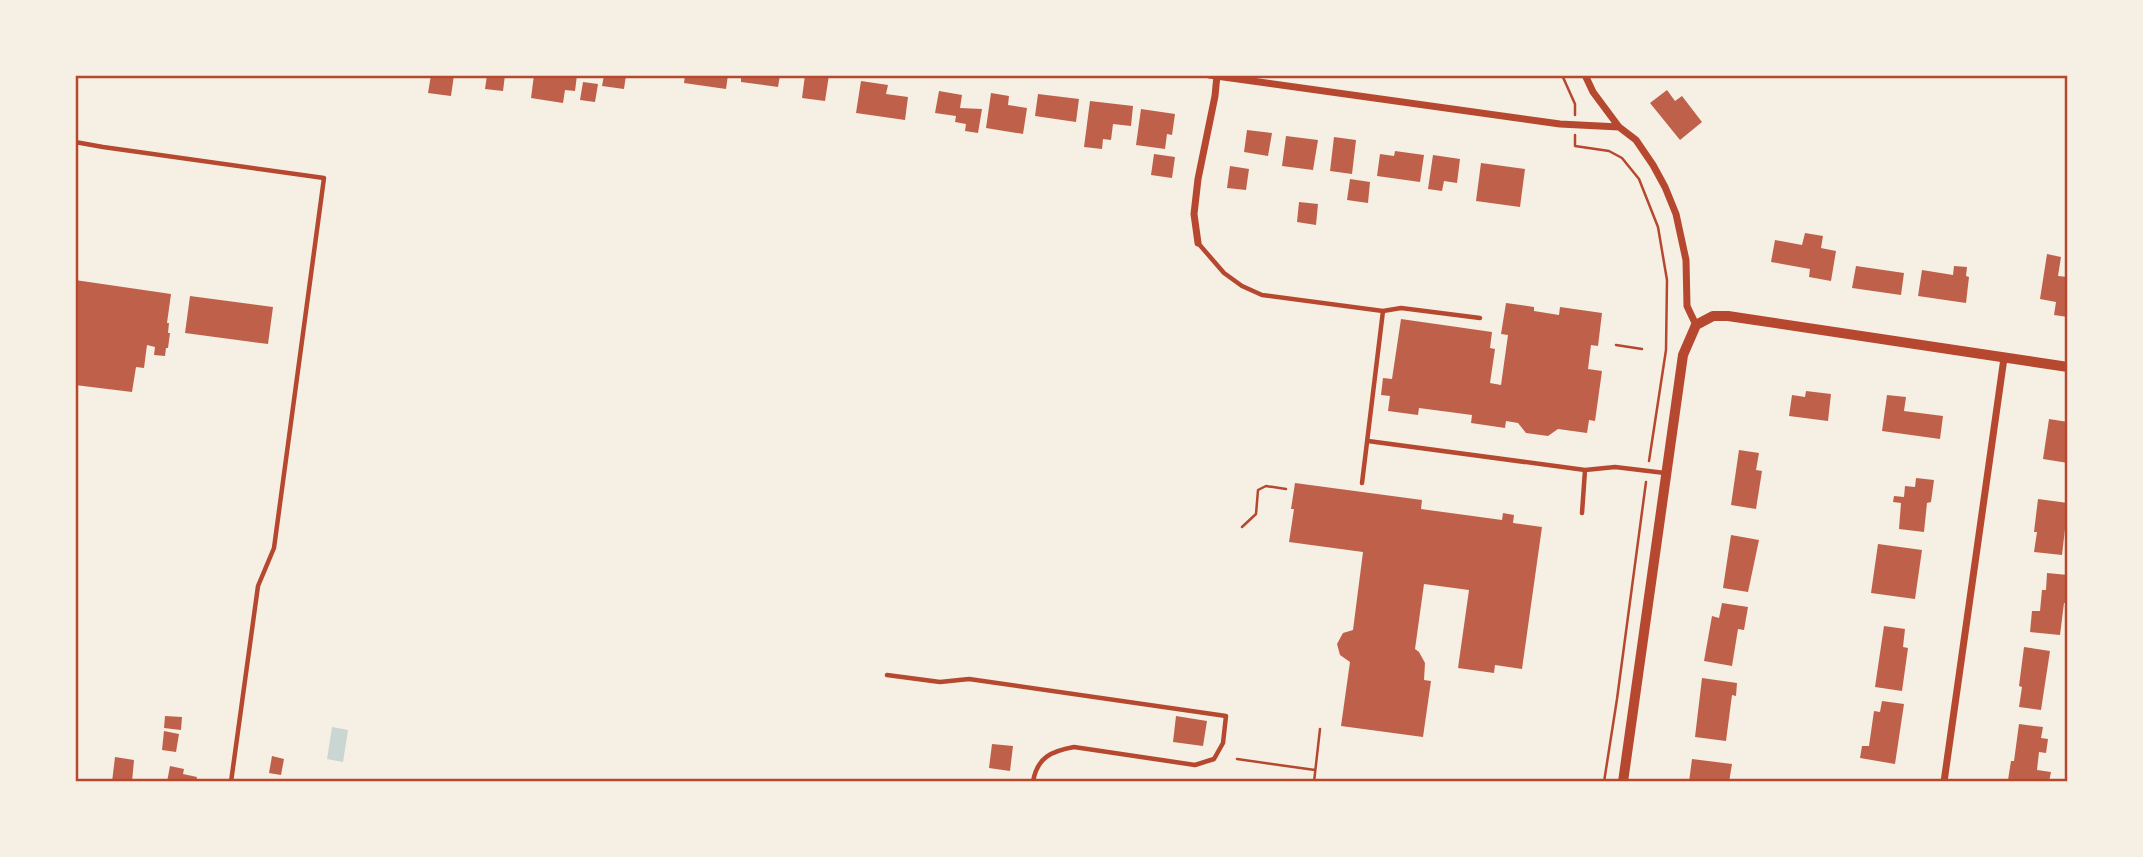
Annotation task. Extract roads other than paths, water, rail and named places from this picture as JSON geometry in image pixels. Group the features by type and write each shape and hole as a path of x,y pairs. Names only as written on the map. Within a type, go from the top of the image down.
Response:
{"street":[{"path":"1585,75 1593,92 1619,127 1636,140 1653,165 1676,215 1686,260 1687,306 1696,325"},
{"path":"1198,243 1194,214 1214,96 1214,76 1575,125 1619,127"},
{"path":"1623,782 1684,355 1696,325 1713,316 1728,316 2068,367"},
{"path":"1944,782 2004,358"}],"lane":[{"path":"75,142 324,178 274,548 258,586 231,782"},
{"path":"1198,243 1224,273 1242,286 1262,295 1383,311 1401,308 1479,318"},
{"path":"1362,483 1383,311"},
{"path":"1368,441 1585,471 1615,467 1667,473"},
{"path":"1582,513 1585,471"},
{"path":"887,675 940,682 968,679 1226,716 1223,743 1213,759 1195,765 1074,747 1055,750 1041,761 1033,782"}]}
